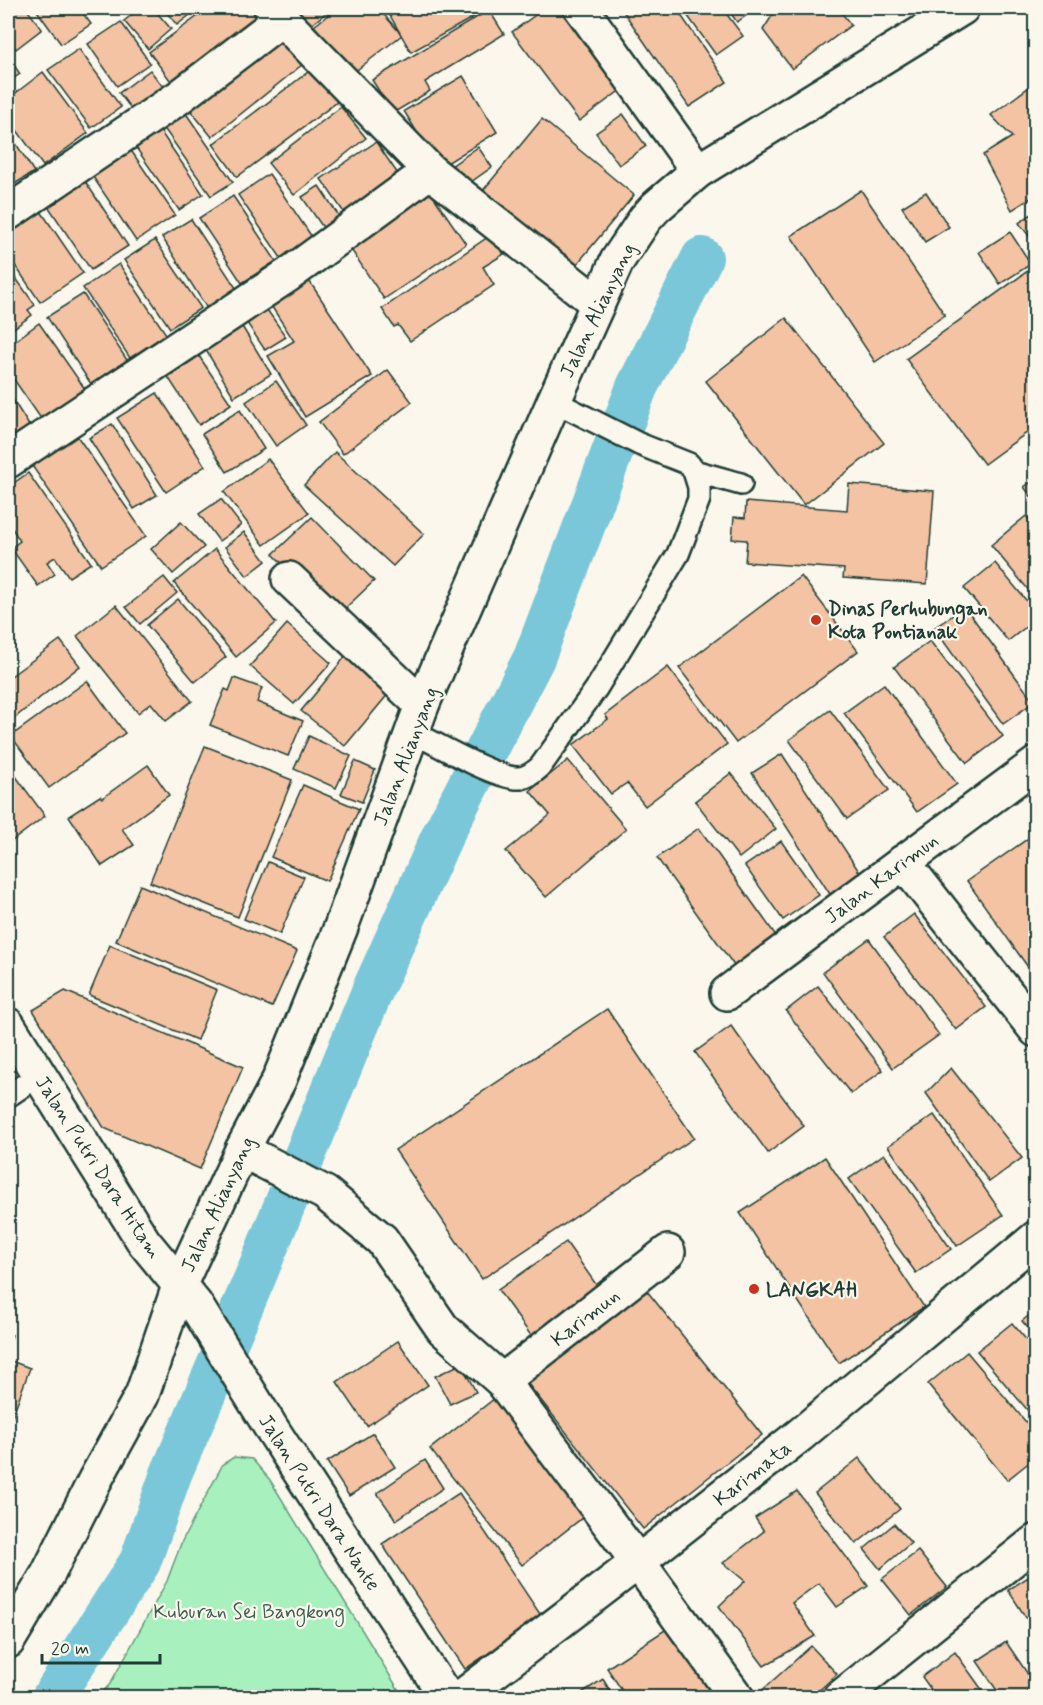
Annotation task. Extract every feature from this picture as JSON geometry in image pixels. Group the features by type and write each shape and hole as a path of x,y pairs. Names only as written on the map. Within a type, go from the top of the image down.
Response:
{"street":[{"path":"581,8 698,171"},
{"name":"Jalan Alianyang","path":"8,1641 48,1574 95,1480 142,1395 187,1295 256,1158 279,1080 424,727 565,407 597,303 617,261 645,219 698,171 962,8"},
{"path":"8,213 178,98 277,13 430,171 597,303"},
{"path":"8,461 288,275 430,171"},
{"path":"289,579 424,727"},
{"name":"Jalan Karimun","path":"727,993 1035,764"},
{"path":"903,862 1035,1030"},
{"name":"Jalan Putri Dara Hitam","path":"8,1025 144,1242 187,1295"},
{"path":"256,1158 325,1193 382,1240 443,1329 502,1381 737,1698"},
{"name":"Karimata","path":"460,1698 800,1435 1035,1238"},
{"name":"Karimun","path":"502,1381 668,1252"},
{"name":"Jalan Putri Dara Nante","path":"187,1295 447,1698"},
{"path":"840,1698 1035,1541"}],"lane":[{"path":"424,727 496,773 518,779 530,775 540,767 596,689 678,554 699,499 699,487 690,464 639,444 565,407"},
{"path":"694,471 741,484"},
{"path":"8,1096 39,1075"}],"green space":[{"name":"Kuburan Sei Bangkong","path":"234,1457 252,1459 270,1480 403,1697 98,1697 110,1684 167,1581 182,1541 223,1464"}],"building":[{"path":"8,8 26,8 42,29 16,49 8,38"},
{"path":"35,8 79,8 91,24 61,44"},
{"path":"140,8 153,8 171,29 148,49 124,21"},
{"path":"163,8 199,8 177,25"},
{"path":"209,8 254,8 262,18 173,84 149,52"},
{"path":"291,8 332,8 307,28"},
{"path":"337,8 378,8 402,35 353,73 314,26"},
{"path":"396,8 490,8 411,52 388,12"},
{"path":"545,8 562,8 622,89 579,121 512,32"},
{"path":"621,8 676,8 727,82 689,107"},
{"path":"682,8 722,8 743,36 716,55"},
{"path":"727,8 757,8 737,22"},
{"path":"777,8 838,8 851,25 792,69 763,30"},
{"path":"489,10 504,34 425,82 430,91 393,113 372,80"},
{"path":"121,22 150,63 117,86 88,44"},
{"path":"278,34 303,64 212,137 187,106"},
{"path":"79,49 121,107 91,128 48,70"},
{"path":"8,56 20,74 8,82"},
{"path":"312,69 337,102 237,177 213,144"},
{"path":"150,70 164,88 133,111 119,93"},
{"path":"43,72 88,133 43,166 8,118 8,99"},
{"path":"463,76 497,132 439,168 404,111"},
{"path":"1036,82 1036,195 1012,210 983,155 1012,137 991,115"},
{"path":"341,107 366,138 294,195 268,163"},
{"path":"183,109 233,182 211,196 161,124"},
{"path":"623,114 646,146 619,165 596,133"},
{"path":"542,119 634,195 573,269 481,193"},
{"path":"154,122 203,194 179,210 130,139"},
{"path":"8,131 34,172 8,188"},
{"path":"376,142 400,177 345,214 321,179"},
{"path":"128,146 175,215 136,241 89,171"},
{"path":"478,147 492,167 461,189 447,169"},
{"path":"269,174 312,237 281,258 238,195"},
{"path":"81,175 128,246 91,270 44,200"},
{"path":"319,186 341,219 324,229 302,197"},
{"path":"429,190 466,244 384,299 348,245"},
{"path":"861,190 945,315 875,362 791,236"},
{"path":"926,192 949,227 925,242 902,207"},
{"path":"233,196 276,261 242,283 199,218"},
{"path":"38,207 83,273 40,302 8,255 8,227"},
{"path":"1036,211 1036,245 1019,223"},
{"path":"191,219 238,291 208,310 162,237"},
{"path":"1010,232 1031,264 1000,284 979,252"},
{"path":"491,235 504,254 483,267 494,285 410,341 398,325 394,327 382,309"},
{"path":"155,240 201,308 170,328 124,260"},
{"path":"119,264 166,334 130,358 83,288"},
{"path":"1036,265 1036,426 984,464 906,359"},
{"path":"8,267 35,305 28,310 32,315 8,332"},
{"path":"306,276 372,376 305,417 268,356 294,341 268,301"},
{"path":"83,294 127,360 91,384 47,317"},
{"path":"263,304 286,337 265,350 243,317"},
{"path":"786,318 884,443 804,505 706,381"},
{"path":"238,320 271,374 234,397 201,342"},
{"path":"39,323 85,389 42,420 8,371 8,346"},
{"path":"199,356 231,404 199,425 168,377"},
{"path":"388,370 412,402 343,454 319,422"},
{"path":"276,381 306,425 276,446 246,402"},
{"path":"8,392 30,427 8,441"},
{"path":"157,393 205,466 166,492 117,418"},
{"path":"240,410 264,449 227,472 202,434"},
{"path":"112,424 157,495 134,509 89,438"},
{"path":"73,430 146,536 101,566 28,460"},
{"path":"335,452 424,534 393,566 304,485"},
{"path":"268,459 309,513 264,545 224,492"},
{"path":"28,473 91,563 69,577 55,557 47,562 55,574 38,586 11,548 20,541 8,522 8,487"},
{"path":"1036,479 1036,503 1024,487"},
{"path":"849,484 934,491 927,584 843,578 844,569 745,562 747,540 732,539 734,517 745,518 746,502 847,510"},
{"path":"221,499 241,525 219,541 199,514"},
{"path":"1026,516 1036,528 1036,599 991,545"},
{"path":"312,517 374,581 335,618 273,554"},
{"path":"181,522 204,547 173,574 151,549"},
{"path":"244,532 266,561 247,576 225,547"},
{"path":"215,549 276,623 236,657 174,583"},
{"path":"995,563 1036,612 1036,619 1008,641 964,588"},
{"path":"801,576 858,651 736,743 679,668"},
{"path":"164,577 177,593 140,624 126,607"},
{"path":"178,599 226,657 195,682 147,625"},
{"path":"116,605 192,701 166,721 151,703 138,713 77,636"},
{"path":"965,607 1034,702 1003,724 934,628"},
{"path":"287,624 331,663 294,704 250,666"},
{"path":"60,640 80,666 8,723 8,672 11,676"},
{"path":"930,641 1003,736 967,763 894,667"},
{"path":"345,657 389,693 345,746 301,711"},
{"path":"668,667 727,744 645,806 627,783 611,794 573,745 608,719 605,715"},
{"path":"234,678 262,688 257,702 303,721 288,756 210,725 225,689 229,691"},
{"path":"87,681 125,733 49,788 11,736"},
{"path":"884,684 957,784 917,812 844,713"},
{"path":"830,710 889,790 847,819 789,740"},
{"path":"309,736 351,756 336,788 294,769"},
{"path":"205,746 292,780 238,917 150,882"},
{"path":"8,754 14,763 8,767"},
{"path":"782,754 866,882 835,902 752,773"},
{"path":"568,760 626,829 546,897 506,851 550,815 530,791"},
{"path":"355,761 375,770 362,802 341,794"},
{"path":"148,765 169,795 122,829 134,845 102,866 69,816 100,796 102,798"},
{"path":"12,771 45,816 8,844 8,774"},
{"path":"731,773 776,829 739,858 695,801"},
{"path":"303,785 359,809 327,881 271,857"},
{"path":"699,828 777,937 735,967 657,858"},
{"path":"1036,833 1036,966 1030,970 967,881"},
{"path":"781,841 819,895 783,920 745,866"},
{"path":"268,862 304,877 280,934 244,919"},
{"path":"140,885 297,951 272,1007 116,941"},
{"path":"914,914 986,1007 956,1030 884,937"},
{"path":"869,939 939,1035 893,1068 823,972"},
{"path":"110,945 217,990 197,1040 89,995"},
{"path":"818,986 883,1070 851,1094 786,1011"},
{"path":"65,991 243,1067 200,1169 104,1128 33,1010"},
{"path":"607,1009 694,1138 482,1279 395,1150"},
{"path":"731,1026 804,1126 768,1153 695,1052"},
{"path":"951,1068 1022,1158 989,1182 926,1093"},
{"path":"934,1115 1003,1215 957,1246 888,1146"},
{"path":"884,1154 951,1249 916,1273 849,1179"},
{"path":"825,1157 924,1307 839,1363 740,1213"},
{"path":"566,1242 600,1290 532,1337 498,1290"},
{"path":"643,1286 762,1435 643,1529 524,1379"},
{"path":"1036,1310 1036,1337 1022,1321"},
{"path":"1012,1323 1036,1351 1036,1420 977,1351"},
{"path":"8,1333 12,1335 8,1347"},
{"path":"398,1341 428,1385 367,1426 337,1382"},
{"path":"967,1352 1036,1434 1036,1457 1007,1480 928,1384"},
{"path":"8,1360 30,1368 8,1428"},
{"path":"461,1364 476,1392 450,1404 435,1376"},
{"path":"499,1395 591,1511 522,1565 430,1449"},
{"path":"373,1433 395,1467 349,1496 327,1462"},
{"path":"859,1458 900,1509 856,1544 815,1493"},
{"path":"425,1460 443,1488 396,1520 377,1493"},
{"path":"797,1491 868,1586 837,1607 819,1583 792,1603 815,1636 764,1666 719,1606 745,1581 723,1563 764,1531 755,1518"},
{"path":"459,1493 542,1617 465,1669 382,1544"},
{"path":"894,1524 911,1543 880,1569 864,1549"},
{"path":"918,1551 947,1587 911,1615 882,1579"},
{"path":"1036,1572 1036,1633 1008,1590"},
{"path":"668,1628 714,1698 627,1698 607,1668"},
{"path":"1006,1642 1036,1686 1020,1698 1002,1698 977,1661"},
{"path":"811,1646 837,1674 811,1698 761,1698 758,1694"},
{"path":"955,1652 988,1698 937,1698 922,1677"},
{"path":"603,1679 614,1698 574,1698"},
{"path":"912,1690 917,1698 902,1698"}],"waterway":[{"path":"52,1698 140,1562 171,1474 256,1275 374,987 443,834 534,658 637,387 702,258"}],"place":[{"name":"Dinas Perhubungan Kota Pontianak","path":"816,620"},
{"name":"LANGKAH","path":"754,1289"}]}
